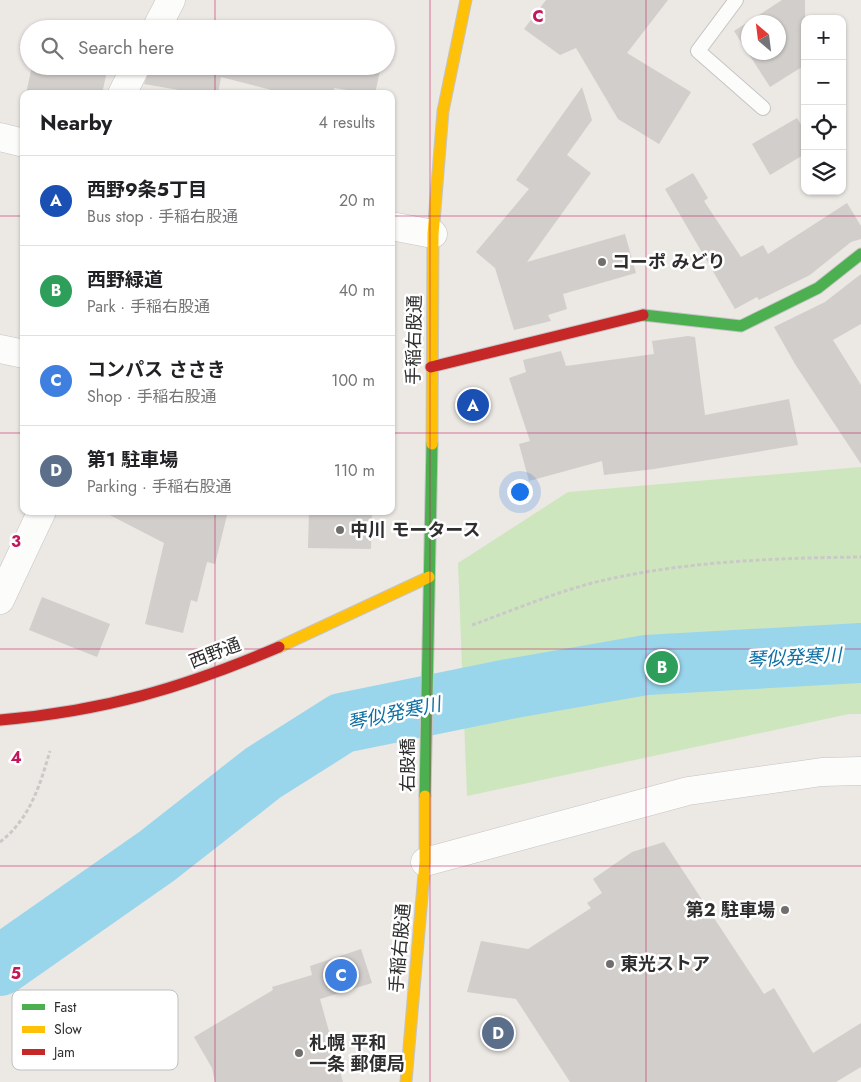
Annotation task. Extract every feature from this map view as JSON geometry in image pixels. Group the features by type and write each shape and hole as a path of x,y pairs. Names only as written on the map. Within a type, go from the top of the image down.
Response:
{"street":[{"path":"161,20 171,0"},
{"name":"手稲右股通","path":"426,683 433,234 443,111 466,0"},
{"path":"124,90 132,75"},
{"path":"0,137 20,142"},
{"path":"395,227 433,234"},
{"path":"431,367 639,315 741,326 818,288 861,254"},
{"path":"0,349 20,353"},
{"path":"0,600 40,515"},
{"name":"西野通","path":"0,720 61,714 142,697 226,669 429,577"},
{"name":"右股橋","path":"426,683 426,816"},
{"path":"425,862 688,791 822,772 861,771"},
{"name":"手稲右股通","path":"406,1082 425,862 426,816"}],"lane":[{"path":"736,0 698,51 764,108"}],"path":[{"path":"472,625 542,600 608,580 703,564 797,558 861,557"},
{"path":"0,842 10,835 39,790 50,750"}],"green space":[{"path":"861,467 861,714 849,714 467,796 458,563 568,492"}],"building":[{"path":"546,0 668,0 627,53 691,92 659,144 618,119 576,48 560,55 524,29"},
{"path":"782,0 805,0 805,15 801,15 801,68 770,87 753,60 786,60 786,15 759,15"},
{"path":"741,26 741,42 734,31"},
{"path":"30,75 106,75 103,90 27,90"},
{"path":"148,75 379,75 376,90 334,88 334,90 271,90 221,77 219,90 179,90 144,84"},
{"path":"582,87 592,120 567,155 591,173 527,262 625,234 636,273 563,294 567,309 548,315 551,321 514,330 495,268 476,252 529,189 516,180"},
{"path":"797,118 801,124 801,156 770,175 752,144"},
{"path":"693,173 708,198 704,201 741,257 763,245 768,254 847,203 861,226 861,239 851,242 810,275 759,300 757,297 735,309 665,189"},
{"path":"861,274 861,324 833,340 861,385 861,464 795,364 774,327 825,302"},
{"path":"688,336 695,337 705,415 789,399 798,445 654,469 604,475 602,461 529,481 519,444 530,441 509,378 526,372 523,360 561,351 566,366 654,354 652,341"},
{"path":"110,515 227,515 215,564 207,562 197,602 191,600 183,633 145,624 164,543"},
{"name":"中川 モータース","path":"309,515 372,515 371,549 308,548"},
{"path":"42,597 110,624 97,657 29,630"},
{"name":"東光ストア","path":"664,842 764,994 774,988 813,1053 861,1023 861,1067 836,1082 570,1082 516,999 467,992 481,941 528,949 591,908 587,903 602,893 593,879 632,852"},
{"path":"361,949 372,983 320,999 343,1082 215,1082 212,1068 194,1037 273,990 272,987 312,975 310,966"}],"waterway":[{"name":"琴似発寒川","path":"0,966 157,856 263,773 342,723 509,689 646,665 861,653"}],"traffic: fast":[{"path":"643,315 741,326 818,288 861,254"},
{"path":"425,796 432,444"}],"traffic: slow":[{"path":"432,444 433,234 443,111 466,0"},
{"path":"279,647 429,577"},
{"path":"406,1082 425,862 425,796"}],"traffic: jam":[{"path":"431,367 643,315"},
{"path":"0,720 74,711 142,696 244,662 279,647"}],"place":[{"name":"コーポ みどり","path":"602,262"},
{"name":"西野9条5丁目","path":"473,405"},
{"name":"中川 モータース","path":"340,530"},
{"name":"西野緑道","path":"662,667"},
{"name":"第2 駐車場","path":"785,910"},
{"name":"東光ストア","path":"610,964"},
{"name":"コンパス ささき","path":"341,975"},
{"name":"第1 駐車場","path":"498,1033"},
{"name":"札幌 平和 一条 郵便局","path":"299,1053"}]}
